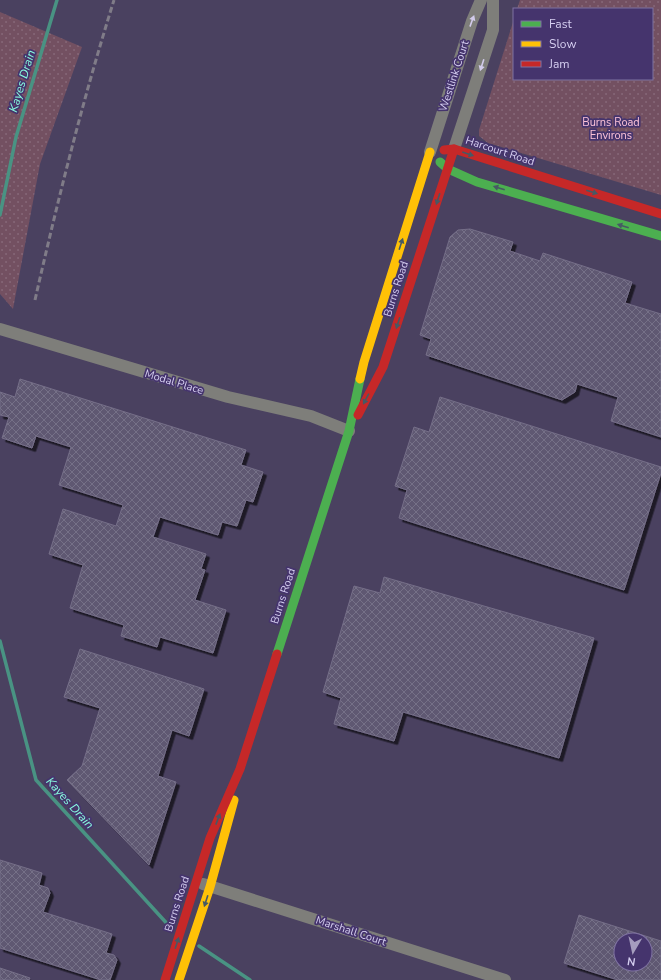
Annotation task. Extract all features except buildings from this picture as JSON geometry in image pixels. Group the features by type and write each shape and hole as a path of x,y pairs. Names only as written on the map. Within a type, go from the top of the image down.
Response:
{"street":[{"name":"Westlink Court","path":"430,152 472,21 481,0"},
{"name":"Westlink Court","path":"454,149 493,30 493,0"},
{"name":"Harcourt Road","path":"430,152 454,149 661,214"},
{"name":"Burns Road","path":"349,431 384,367 454,149"},
{"path":"430,152 448,169 477,182 661,236"},
{"name":"Burns Road","path":"165,980 196,882 223,806 240,768 349,431 364,362 430,152"},
{"name":"Modal Place","path":"0,329 228,398 311,416 349,431"},
{"name":"Burns Road","path":"179,980 210,887 232,811 240,768"},
{"name":"Marshall Court","path":"196,882 505,980"}],"green space":[{"name":"Burns Road Environs","path":"520,0 661,0 661,195 488,143 479,136 479,130 513,22 513,80 653,80 653,8 517,8"},
{"path":"0,12 82,47 40,164 13,309 0,294"}],"waterway":[{"name":"Kayes Drain","path":"0,215 16,137 57,0"},
{"name":"Kayes Drain","path":"0,641 36,780 171,928"},
{"name":"Kayes Drain","path":"199,946 250,980"}],"railway":[{"path":"35,300 72,149 114,0"}],"traffic: fast":[{"path":"440,162 448,169 477,182 661,236"},
{"path":"277,654 349,431 360,379"}],"traffic: slow":[{"path":"360,379 430,152"},
{"path":"179,980 210,887 234,800"}],"traffic: jam":[{"path":"444,150 454,149 661,214"},
{"path":"358,415 383,367 454,149"},
{"path":"165,980 210,838 240,769 277,654"}]}
